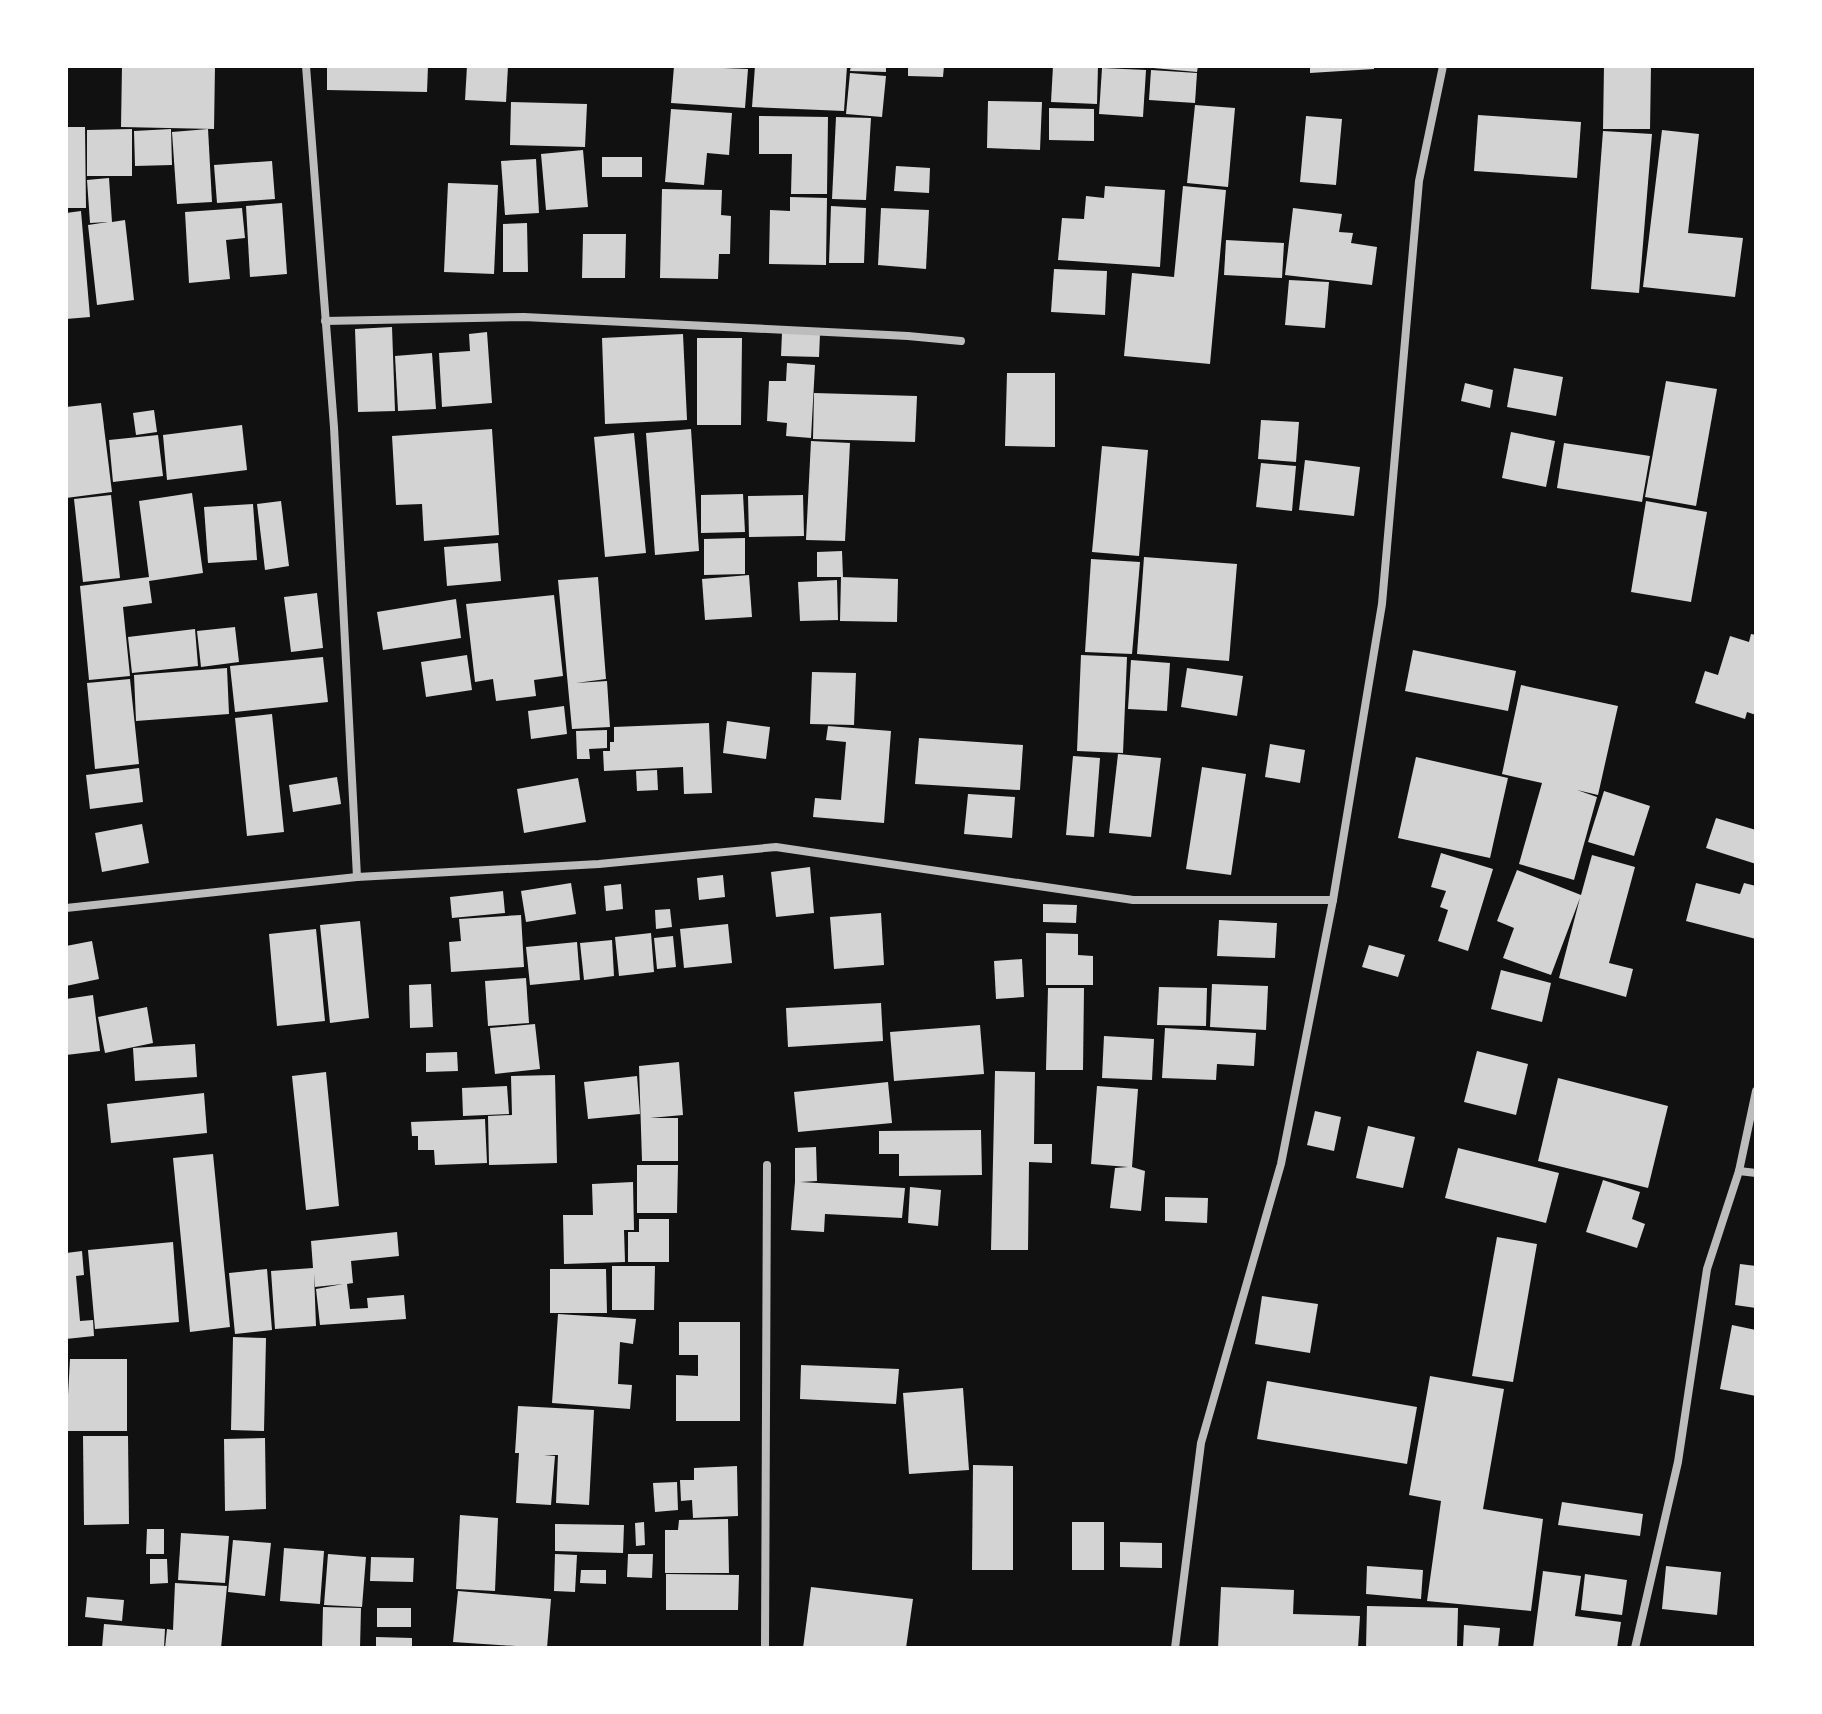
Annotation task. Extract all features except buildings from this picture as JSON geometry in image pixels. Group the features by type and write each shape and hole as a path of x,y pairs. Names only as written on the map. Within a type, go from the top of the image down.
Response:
{"street":[{"path":"306,66 334,427 357,877"},
{"path":"1175,1648 1201,1443 1281,1164 1333,900 1382,604 1419,181 1443,66"},
{"path":"325,321 524,317 961,341"},
{"path":"66,908 357,877 599,864 776,847 1133,900 1333,900"},
{"path":"1635,1648 1678,1462 1707,1269 1739,1171 1756,1091"},
{"path":"765,1648 767,1165"},
{"path":"1739,1171 1756,1173"}]}
